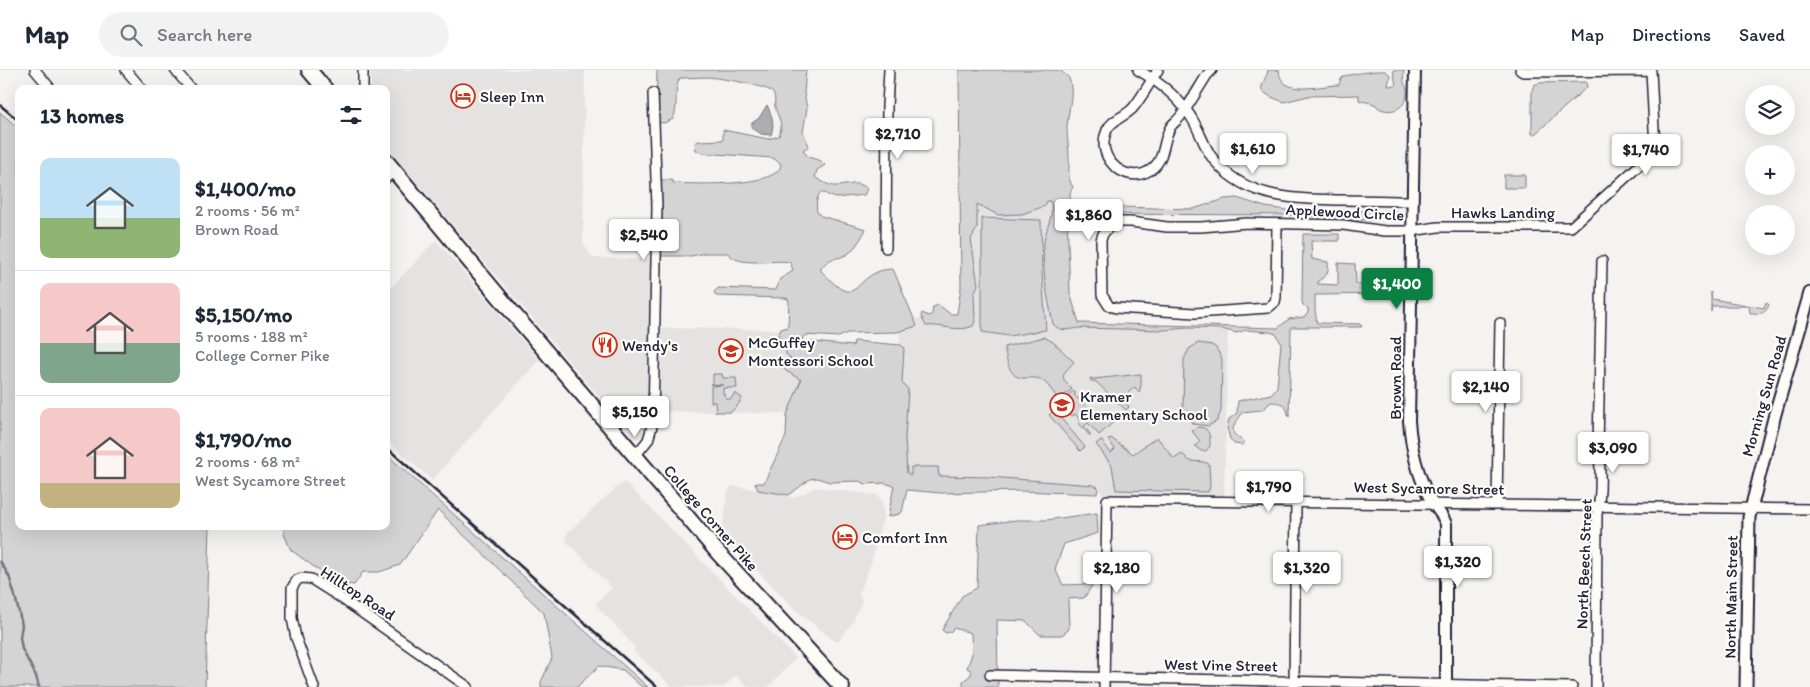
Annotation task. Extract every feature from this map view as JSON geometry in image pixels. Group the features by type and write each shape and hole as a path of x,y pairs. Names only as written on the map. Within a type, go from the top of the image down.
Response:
{"highway":[{"path":"309,70 322,85"},
{"name":"College Corner Pike","path":"390,171 754,593 842,687"}],"main road":[{"name":"Morning Sun Road","path":"1751,508 1775,414 1810,293"},
{"name":"North Main Street","path":"1746,687 1749,525 1751,508"}],"street":[{"path":"35,70 48,85"},
{"path":"126,70 139,85"},
{"path":"175,70 188,85"},
{"path":"363,70 363,85"},
{"path":"886,248 886,106 889,70"},
{"path":"1138,70 1155,74 1185,109 1211,155 1226,171 1246,185 1274,196 1295,200 1412,201"},
{"path":"1155,74 1133,108 1112,122 1107,130 1104,142 1105,154 1110,163 1128,173 1141,173 1154,167 1160,160 1170,127 1180,117 1212,70"},
{"name":"Brown Road","path":"1415,70 1411,231 1410,434 1419,474 1432,503 1443,516 1447,534 1446,686"},
{"name":"Hawks Landing","path":"1411,231 1438,227 1571,227 1653,153 1651,71 1523,72 1520,70"},
{"path":"635,456 648,440 653,423 657,207 653,93"},
{"name":"Applewood Circle","path":"1277,224 1276,297 1275,302 1268,308 1195,313 1125,309 1109,306 1102,295 1101,240 1103,234 1113,224 1131,222 1167,227 1201,227 1247,223 1343,225 1411,231"},
{"name":"North Beech Street","path":"1596,687 1598,514 1601,469 1598,446 1602,261"},
{"path":"1497,504 1500,323"},
{"name":"West Sycamore Street","path":"1104,682 1107,500 1810,509"},
{"path":"1294,685 1296,501"},
{"name":"Hilltop Road","path":"314,687 296,638 292,618 292,588 297,580 302,578 311,579 341,598 468,687"},
{"name":"West Vine Street","path":"990,674 1104,682 1572,687"}],"shaded area":[{"path":"371,70 585,70 583,243 593,258 653,259 651,405 647,431 643,437 635,439 390,151 390,85 371,85"},
{"path":"657,70 806,70 804,93 807,108 803,132 809,146 803,150 808,157 821,161 825,165 817,170 815,177 824,183 832,185 860,184 867,189 864,195 835,198 820,193 817,202 817,212 821,216 866,229 852,250 842,257 828,261 821,268 821,271 834,284 843,290 850,291 873,274 882,270 893,269 917,326 897,332 847,333 839,337 806,335 802,338 803,341 853,346 854,341 901,345 904,348 902,383 908,389 905,438 907,473 911,475 911,467 938,467 939,476 989,477 1093,485 1098,487 1097,494 1020,491 941,493 907,490 902,512 888,517 894,486 885,483 865,484 859,481 830,482 817,478 810,479 789,495 758,490 755,483 764,483 786,436 787,415 801,380 786,371 782,365 782,361 791,358 786,354 785,349 789,341 780,339 778,336 781,329 788,327 789,302 785,298 716,296 714,292 718,288 776,290 780,279 793,270 790,262 748,262 733,258 728,253 661,256 660,180 672,180 673,183 733,183 751,181 777,172 781,164 773,158 702,153 696,150 695,143 699,141 723,140 723,130 768,139 779,136 780,120 775,108 774,96 768,89 741,82 708,77 680,78 673,119 664,123 656,122"},
{"path":"959,70 1060,70 1069,78 1071,97 1067,132 1069,176 1073,187 1070,196 1074,206 1084,203 1119,207 1193,209 1225,199 1237,198 1265,207 1287,210 1399,212 1397,217 1375,217 1370,220 1343,220 1301,215 1070,214 1067,217 1070,293 1079,323 1278,328 1289,319 1304,317 1308,313 1308,308 1302,302 1303,234 1339,234 1339,241 1311,241 1312,259 1328,262 1327,273 1318,281 1318,284 1338,285 1338,263 1355,264 1356,284 1384,285 1391,282 1395,284 1397,291 1394,294 1315,295 1317,323 1360,324 1362,327 1291,327 1289,417 1284,405 1276,402 1271,402 1262,410 1242,412 1234,426 1233,432 1245,443 1242,445 1234,444 1230,439 1227,428 1229,419 1237,413 1238,401 1271,394 1277,387 1281,343 1276,334 1246,330 1236,333 1222,329 1078,328 1064,330 1055,327 1043,263 1045,237 1052,211 1050,201 1047,201 1045,206 1022,214 998,215 977,204 977,228 971,239 978,285 974,294 975,321 973,326 955,329 926,326 921,316 922,313 929,316 932,314 933,307 939,305 950,314 957,314 961,287"},
{"path":"1268,70 1279,70 1281,79 1293,87 1312,88 1339,85 1342,78 1349,75 1382,71 1390,75 1388,86 1396,85 1393,70 1404,70 1407,94 1401,106 1390,111 1378,108 1372,103 1359,100 1359,95 1308,96 1284,102 1262,91"},
{"path":"1586,82 1587,87 1535,134 1532,134 1532,90 1534,85 1539,83"},
{"path":"767,105 773,127 771,135 761,134 751,127 752,123 759,118"},
{"path":"0,112 15,125 15,530 210,530 205,687 0,687"},
{"path":"1504,175 1525,175 1525,188 1504,188"},
{"name":"Kramer Elementary School","path":"969,190 1060,192 1061,323 1228,326 1224,501 1107,500 1099,490 896,485 900,319 968,319"},
{"path":"982,218 1041,220 1046,330 1009,336 982,332"},
{"path":"436,240 539,360 432,480 390,443 390,289"},
{"path":"1711,292 1712,299 1764,308 1766,302 1769,305 1761,313 1750,313 1749,306 1712,306 1711,312"},
{"name":"McGuffey Montessori School","path":"661,328 801,330 800,414 660,411"},
{"path":"1044,337 1053,342 1074,362 1064,375 1065,381 1072,389 1059,400 1040,379 1024,378 1015,375 1009,367 1006,357 1004,347"},
{"path":"1198,343 1212,345 1216,348 1222,359 1221,411 1217,421 1208,426 1193,424 1186,416 1183,406 1184,359 1189,349"},
{"path":"713,374 722,374 723,378 736,378 737,388 723,388 723,394 726,399 731,399 735,393 742,398 731,412 716,412 715,402 711,402 711,386 723,385 710,384 713,383"},
{"path":"1141,374 1139,393 1135,387 1123,397 1129,407 1126,410 1095,381 1091,381 1090,378 1094,379"},
{"path":"1073,391 1076,393 1074,395 1101,419 1107,412 1116,420 1099,435 1088,423 1084,426 1090,436 1078,422 1080,420 1075,414 1072,416 1061,402"},
{"path":"1054,410 1085,447 1080,451 1049,415"},
{"path":"1198,427 1207,431 1210,439 1210,446 1206,451 1201,451 1195,446 1200,441 1192,431"},
{"path":"1157,437 1174,459 1182,454 1190,461 1209,464 1210,487 1208,492 1116,490 1112,466 1096,444 1101,440 1111,453 1115,449 1108,440 1111,438 1133,454"},
{"path":"390,458 648,687 642,687 623,670 599,666 577,687 541,687 541,682 552,658 544,613 438,510 400,565 379,572 363,572 354,585 336,583 291,550 284,530 390,530"},
{"path":"626,483 793,655 795,659 768,687 748,687 736,675 724,687 673,687 634,652 634,646 595,604 612,588 566,541 567,533 620,484"},
{"path":"732,486 784,494 792,498 814,487 877,495 882,501 884,515 871,563 859,594 862,601 852,623 838,641 833,640 796,610 724,537 723,526 728,491"},
{"path":"1097,513 1098,533 1064,544 1055,569 1063,585 1093,584 1084,598 1068,599 1069,629 1062,635 1040,635 1026,621 997,620 998,687 963,687 963,681 970,676 972,671 967,668 972,654 971,633 954,628 946,633 942,630 962,596 977,588 979,525 1017,520 1046,520"}],"waterway":[{"path":"0,561 9,576 15,596 22,625 20,637 22,649 36,676 39,687"}],"railway":[{"path":"0,105 15,118"},
{"path":"390,451 657,687"}],"place":[{"name":"Sleep Inn","path":"463,96"},
{"name":"Wendy's","path":"605,345"},
{"name":"McGuffey Montessori School","path":"731,351"},
{"name":"Kramer Elementary School","path":"1062,405"},
{"name":"Comfort Inn","path":"845,537"}]}
